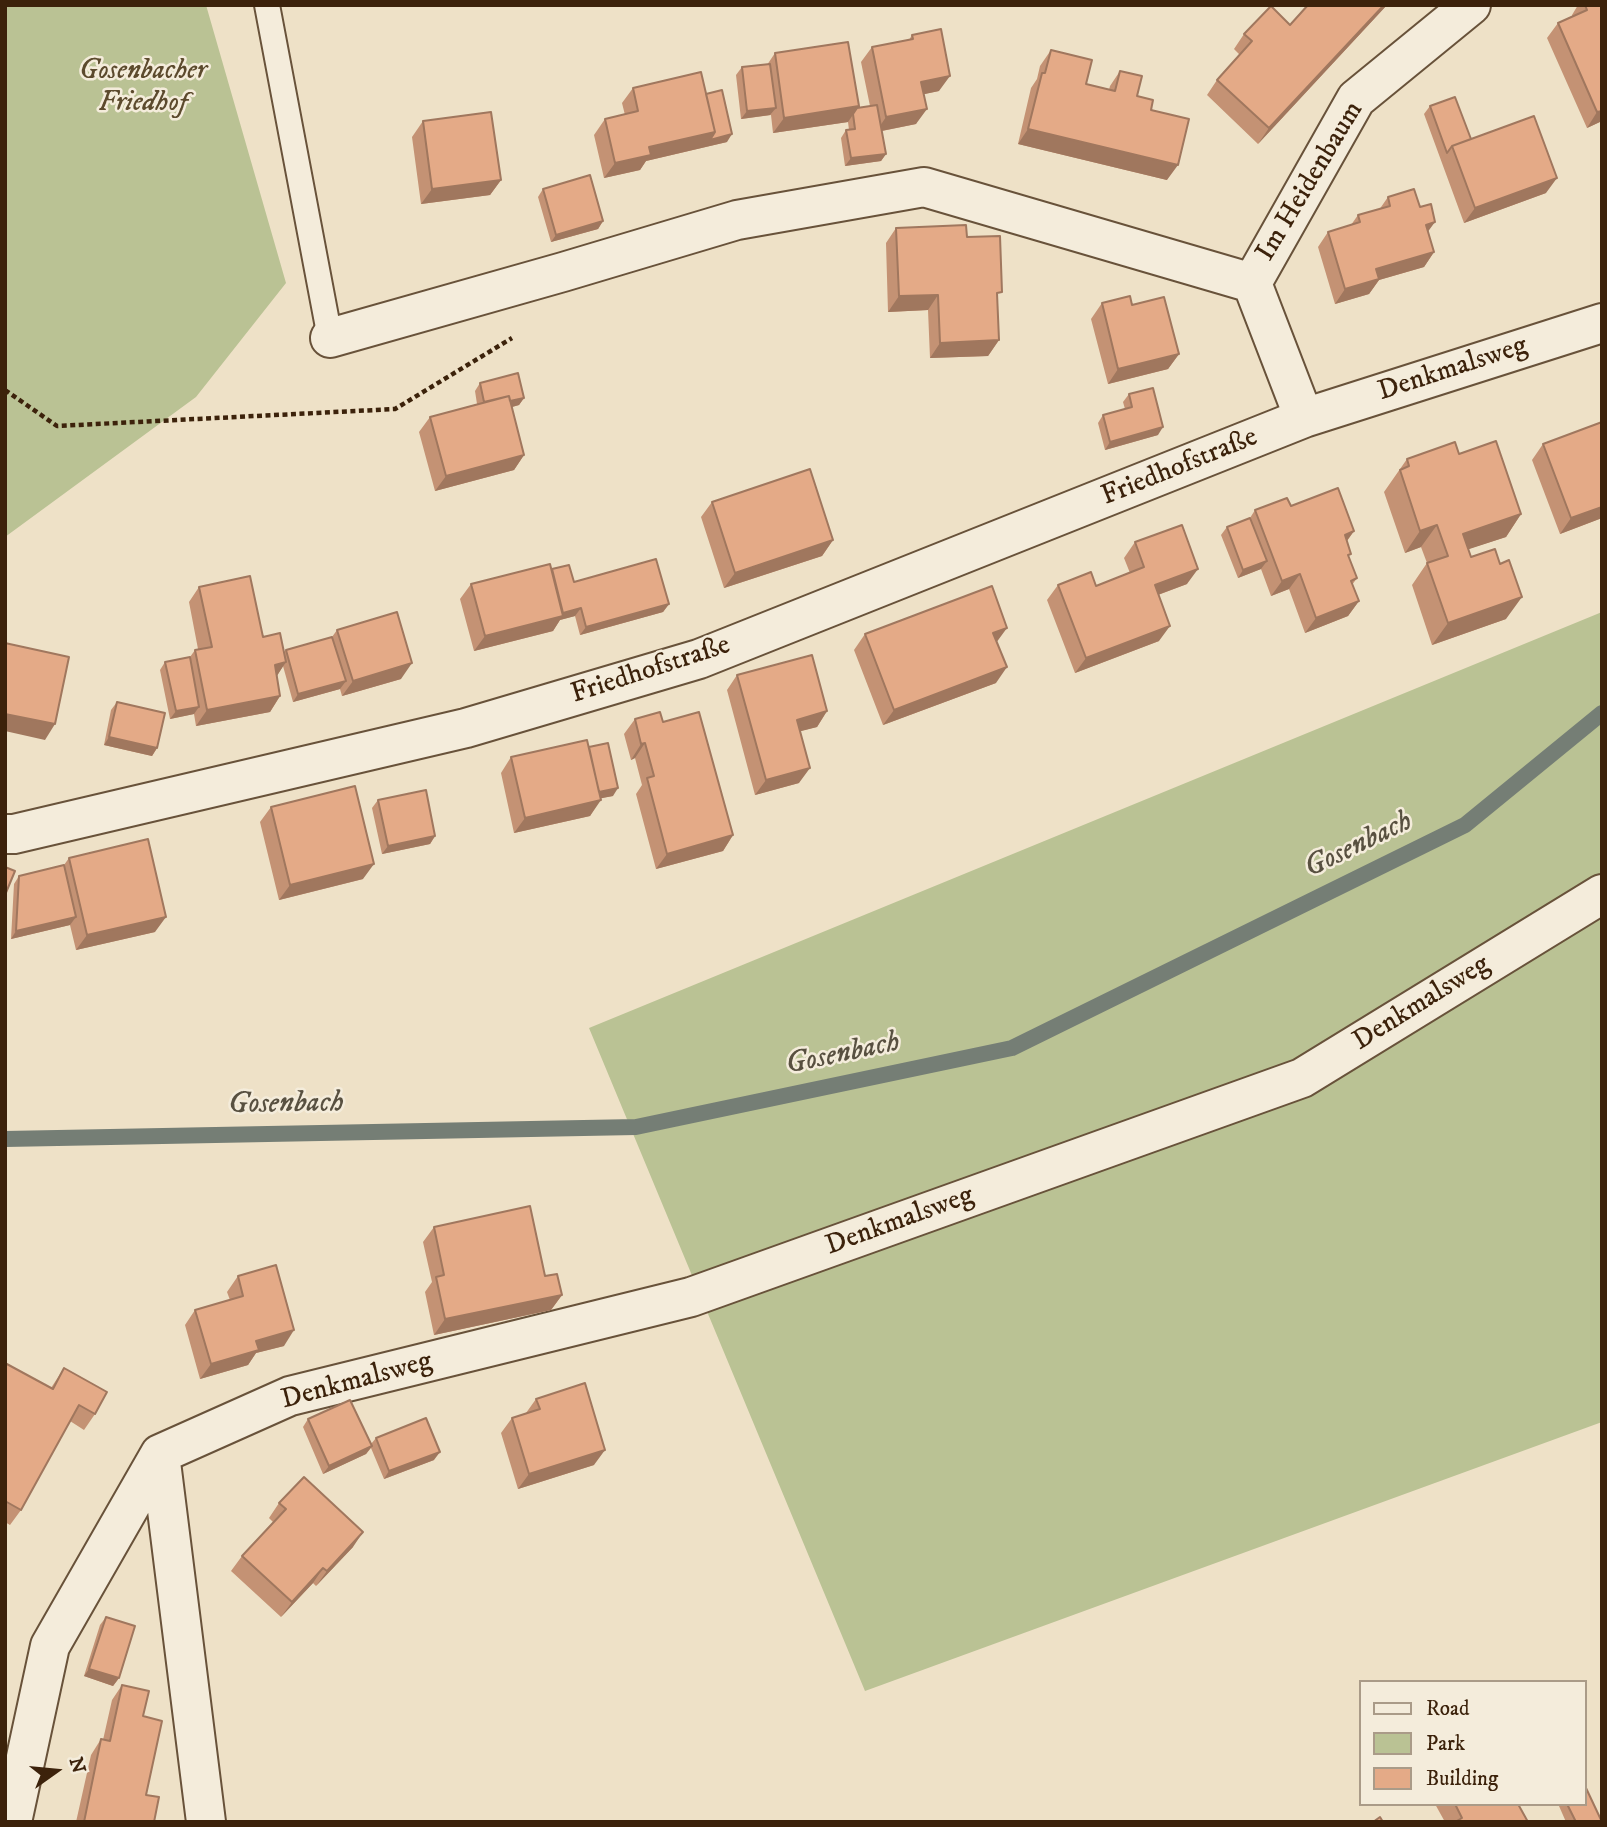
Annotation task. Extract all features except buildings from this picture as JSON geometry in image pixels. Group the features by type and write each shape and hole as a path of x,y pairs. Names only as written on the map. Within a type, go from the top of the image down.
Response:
{"street":[{"name":"Im Heidenbaum","path":"1252,283 1356,99 1471,5"},
{"path":"330,338 737,220 924,187 1252,283 1304,418"},
{"name":"Denkmalsweg","path":"1304,418 1602,323"},
{"name":"Friedhofstraße","path":"5,834 466,728 699,659 1304,418"},
{"name":"Denkmalsweg","path":"160,1454 290,1396 691,1297 1302,1078 1602,894"},
{"path":"12,1822 50,1646 160,1454"},
{"path":"160,1454 206,1822"}],"lane":[{"path":"266,9 330,338"}],"path":[{"path":"5,390 57,426 395,409 523,331"}],"green space":[{"name":"Gosenbacher Friedhof","path":"5,5 206,5 286,283 196,397 5,537"},
{"path":"1602,612 1602,1422 865,1691 589,1028"}],"waterway":[{"name":"Gosenbach","path":"5,1139 636,1127 1012,1048 1465,825 1602,713"}]}
